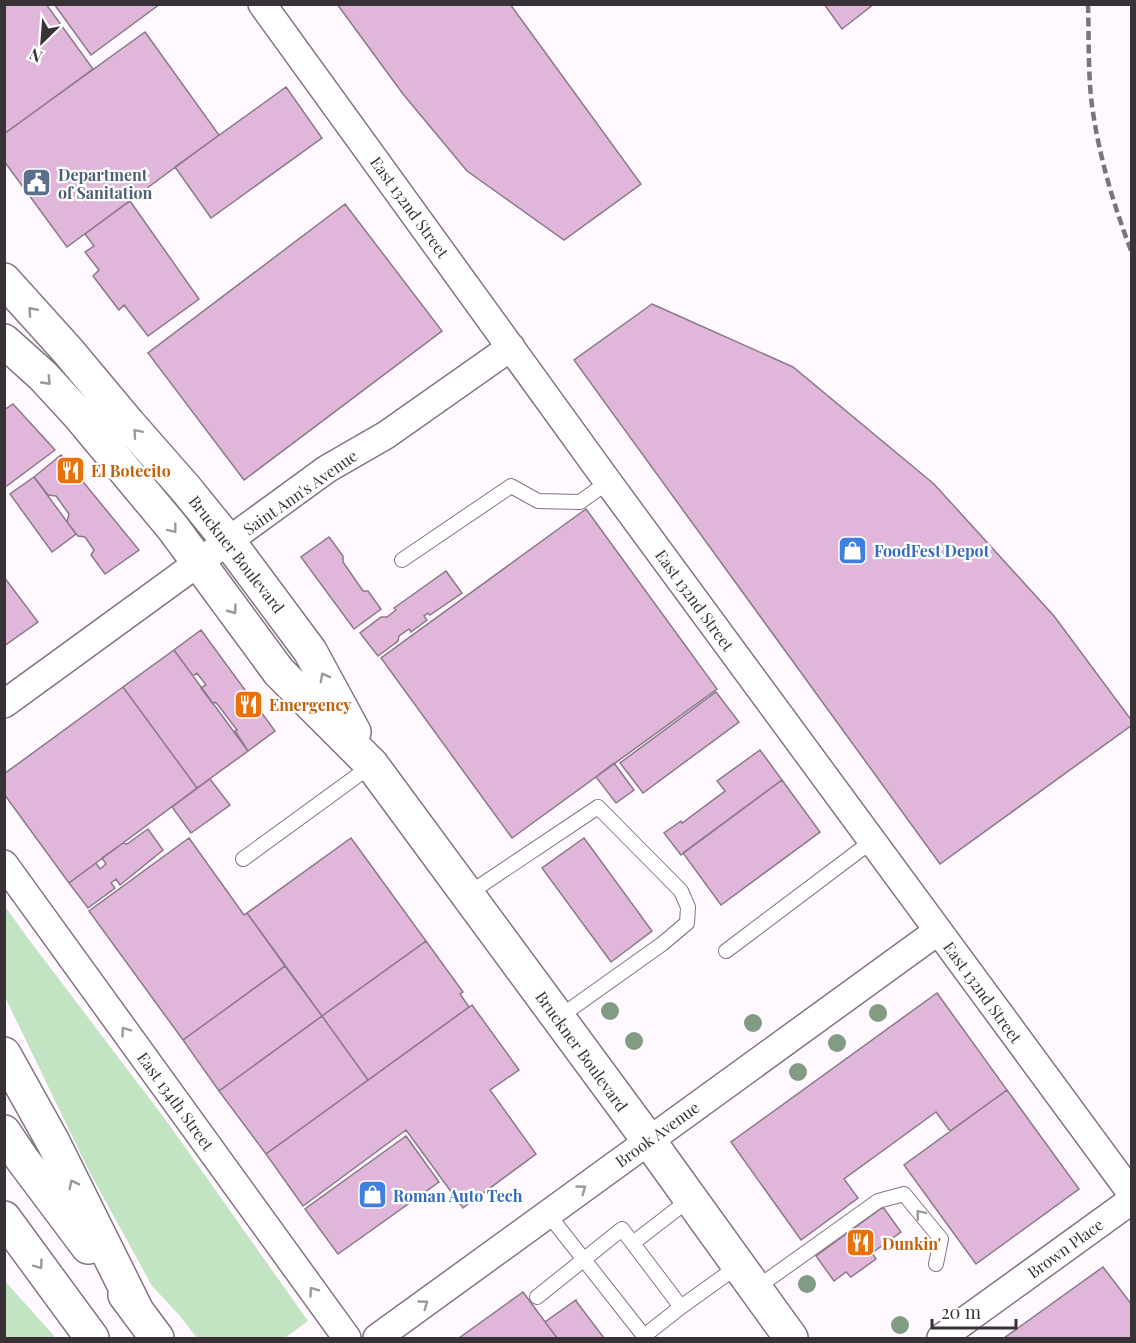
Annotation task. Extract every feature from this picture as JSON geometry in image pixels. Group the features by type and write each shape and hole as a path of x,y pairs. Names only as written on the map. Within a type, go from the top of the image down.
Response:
{"main road":[{"name":"Bruckner Boulevard","path":"4,280 68,351 229,542 310,651 372,765 791,1338"},
{"name":"Bruckner Boulevard","path":"4,341 43,376 78,414 173,528 279,672 372,765"},
{"path":"4,1054 52,1142 137,1311"},
{"path":"4,1132 157,1338"},
{"path":"4,1218 92,1338"}],"street":[{"name":"East 132nd Street","path":"262,4 608,482 1131,1194"},
{"name":"Saint Ann's Avenue","path":"4,704 327,469 386,435 510,347"},
{"name":"East 134th Street","path":"4,864 347,1338"},
{"name":"Brook Avenue","path":"377,1338 938,931"},
{"name":"Brown Place","path":"941,1338 1131,1200"}],"lane":[{"path":"402,560 511,486 538,501 580,502 608,482"},
{"path":"243,859 372,765"},
{"path":"468,894 598,807 681,891 688,907 687,923 662,944 558,1018"},
{"path":"726,951 872,841"},
{"path":"548,1214 644,1336 681,1307 746,1277 878,1201 903,1194 941,1239 936,1264"},
{"path":"633,1243 690,1199"},
{"path":"537,1298 622,1229 633,1243 638,1260 657,1285 681,1307"},
{"path":"605,1286 617,1277"},
{"path":"625,1313 636,1304"}],"green space":[{"path":"4,905 168,1123 308,1321 285,1338 197,1338 152,1286 89,1171 5,997"},
{"path":"4,1280 56,1338 5,1338"}],"building":[{"path":"4,4 46,4 93,69 4,134"},
{"path":"54,4 160,4 91,55"},
{"path":"337,4 510,4 641,184 564,240 467,171 403,94"},
{"path":"824,4 874,4 842,29"},
{"path":"145,32 219,135 67,247 4,161 4,134"},
{"path":"286,87 322,138 211,218 175,167"},
{"path":"130,201 199,299 148,336 124,305 119,310 93,276 99,270 85,252 94,246 85,234"},
{"path":"345,204 442,331 244,480 148,353"},
{"name":"FoodFest Depot","path":"652,304 793,367 934,484 1054,616 1132,721 1132,725 940,864 574,360"},
{"path":"13,404 55,450 4,488 4,410"},
{"path":"61,455 139,550 105,574 91,555 94,550 85,537 78,536 67,522 69,514 56,496 48,495 34,477"},
{"path":"34,477 76,534 52,552 10,494"},
{"path":"586,509 717,689 512,838 381,658"},
{"path":"329,537 363,591 368,591 381,609 354,629 301,557"},
{"path":"446,571 462,593 430,615 428,613 424,616 427,620 411,632 409,629 399,636 398,641 378,656 360,633 381,617 387,617 396,610 394,608"},
{"path":"4,577 38,622 4,646"},
{"path":"201,630 275,731 248,751 235,731 237,730 218,705 215,702 213,704 201,688 206,685 197,673 193,676 174,650"},
{"path":"174,650 248,751 197,788 123,687"},
{"path":"123,687 197,788 69,883 4,794 4,774"},
{"path":"716,692 739,722 643,793 620,763"},
{"path":"760,750 782,780 681,855 664,833 681,821 682,823 725,791 717,781"},
{"path":"614,763 634,790 616,803 596,777"},
{"path":"210,779 230,805 191,833 172,807"},
{"path":"782,780 820,832 721,905 683,853"},
{"path":"148,829 163,850 120,885 116,879 111,883 115,888 88,908 69,883 96,863 100,869 106,864 102,858"},
{"path":"189,838 244,915 247,913 285,966 183,1040 89,911"},
{"path":"351,838 426,941 322,1016 247,913"},
{"path":"584,838 652,931 611,962 542,868"},
{"path":"426,941 463,992 460,994 469,1007 368,1080 322,1016"},
{"path":"285,966 322,1016 219,1091 183,1040"},
{"path":"937,993 1007,1090 950,1131 936,1112 844,1179 858,1198 801,1240 731,1142"},
{"path":"472,1005 519,1070 490,1090 536,1154 463,1208 406,1130 303,1206 266,1154"},
{"path":"322,1016 368,1080 266,1154 219,1091"},
{"path":"1007,1090 1079,1189 976,1264 904,1165"},
{"name":"Roman Auto Tech","path":"406,1136 439,1182 338,1254 305,1209"},
{"name":"Dunkin'","path":"883,1207 901,1232 872,1253 876,1259 851,1277 846,1272 834,1281 816,1256"},
{"path":"1103,1267 1132,1305 1132,1338 1004,1338"},
{"path":"523,1292 557,1338 459,1338"},
{"path":"576,1300 604,1338 557,1338 545,1322"}],"railway":[{"path":"1088,4 1089,74 1097,137 1118,215 1132,253"}],"place":[{"name":"Department of Sanitation","path":"37,183"},
{"name":"El Botecito","path":"70,470"},
{"name":"FoodFest Depot","path":"853,550"},
{"name":"Emergency","path":"248,704"},
{"name":"Roman Auto Tech","path":"372,1195"},
{"name":"Dunkin'","path":"861,1243"}]}
